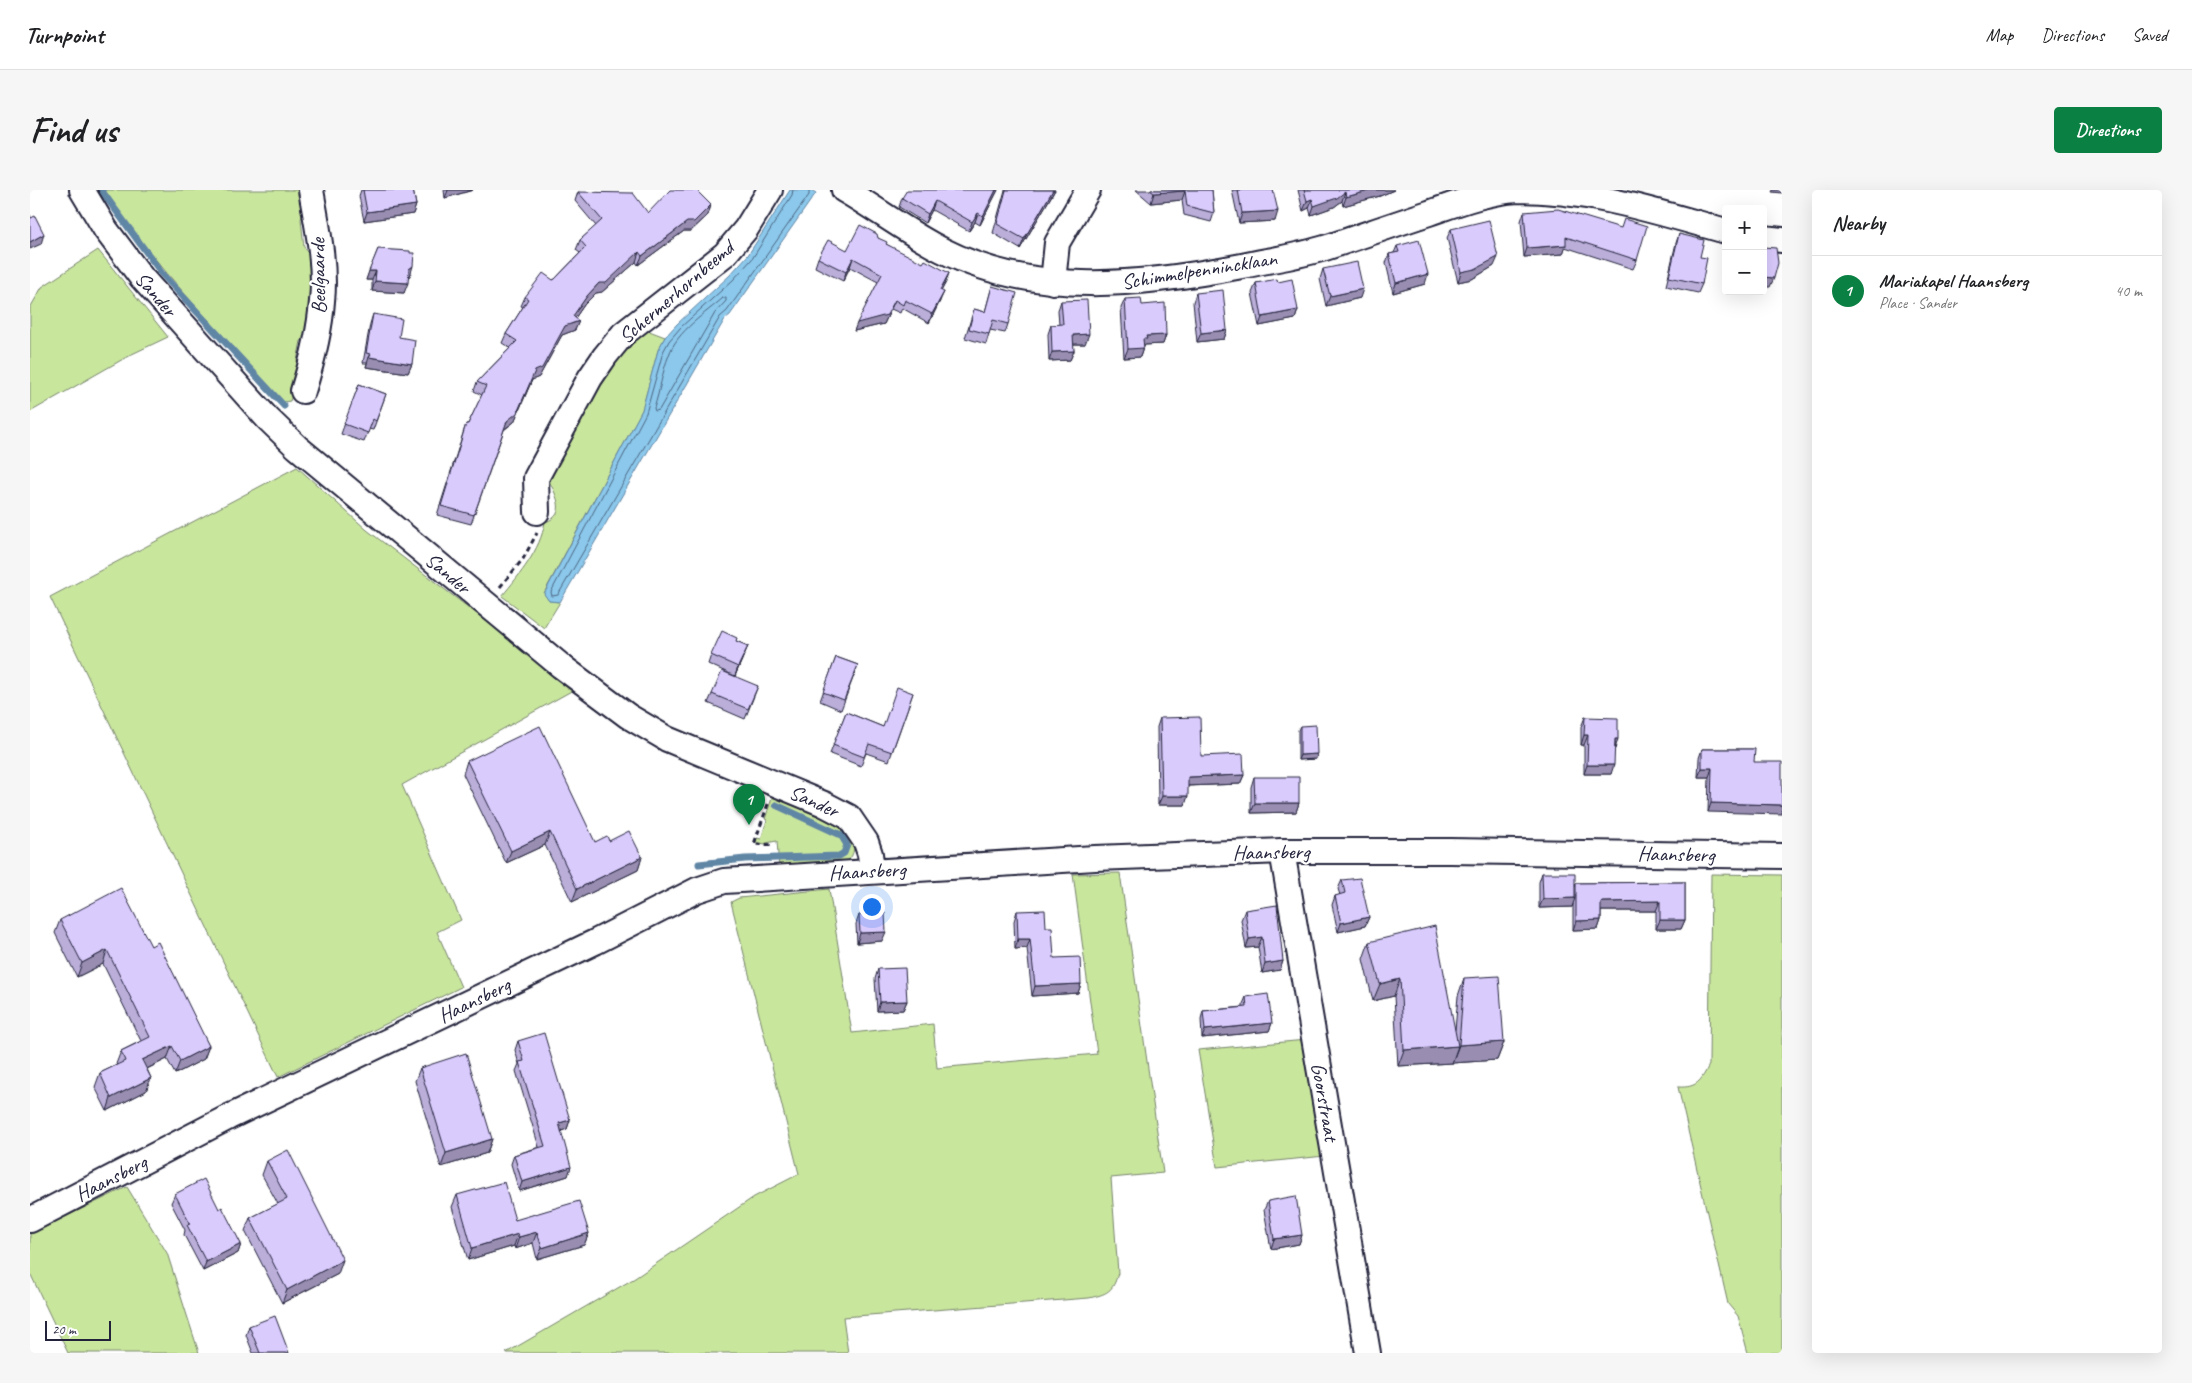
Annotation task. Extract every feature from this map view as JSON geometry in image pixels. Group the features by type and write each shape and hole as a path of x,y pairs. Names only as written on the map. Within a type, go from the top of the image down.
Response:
{"street":[{"name":"Sander","path":"82,190 106,230 142,278 267,418 297,447 561,666 628,716 667,739 824,804 849,817 866,842 872,870"},
{"name":"Beelgaarde","path":"303,391 317,336 323,300 321,260 311,190"},
{"name":"Schermerhornbeemd","path":"537,512 536,478 590,378 605,356 623,334 725,254 746,229 770,190"},
{"path":"1053,282 1057,243 1088,190"},
{"name":"Schimmelpennincklaan","path":"853,192 942,250 994,270 1053,282 1085,284 1111,284 1191,276 1304,253 1479,195 1518,190 1567,191 1595,194 1722,230"},
{"path":"1767,238 1782,240"},
{"name":"Haansberg","path":"30,1220 229,1117 595,942 697,890 724,881 872,870 1095,858 1282,851 1450,850 1782,856"},
{"name":"Goorstraat","path":"1282,851 1368,1353"}],"path":[{"path":"484,603 523,559 532,545 538,530 537,512"},
{"path":"774,784 754,844 774,845"}],"green space":[{"path":"105,190 303,190 306,206 301,219 304,247 313,259 311,335 301,341 297,361 301,373 290,401 284,402 190,300 145,246"},
{"path":"98,250 168,337 132,354 30,412 30,308 42,287"},
{"path":"644,329 665,337 658,350 642,410 544,593 549,601 560,602 544,628 502,596 534,552 539,543 545,522 557,514 558,503 547,477 615,357"},
{"path":"297,467 367,530 575,689 402,785 461,920 437,932 461,987 278,1077 50,597"},
{"path":"774,792 841,823 849,832 853,843 853,854 850,859 845,863 779,868 777,841 765,844 756,842 757,838 761,839"},
{"path":"1120,873 1163,1173 1111,1178 1118,1273 1114,1284 1108,1291 1089,1298 843,1317 848,1353 506,1353 635,1278 754,1197 799,1174 731,902 739,898 829,889 852,1033 933,1024 937,1068 1097,1054 1073,874"},
{"path":"1711,874 1782,875 1782,1353 1748,1353 1738,1316 1728,1304 1678,1087 1694,1085 1709,1065"},
{"path":"1306,1040 1325,1156 1217,1167 1198,1050"},
{"path":"127,1187 167,1253 199,1353 68,1353 30,1273 30,1234"}],"water":[{"path":"790,190 811,190 816,193 730,315 725,319 560,602 549,601 544,594 642,410 658,350 665,337 729,276 748,255"}],"building":[{"path":"363,190 413,190 416,205 367,212"},
{"path":"670,190 696,190 711,205 694,222 687,222 642,256 639,252 606,283 599,283 587,296 573,316 579,321 565,326 542,368 535,371 517,413 507,421 474,515 441,506 466,424 468,424 486,386 477,382 517,341 506,334 528,299 525,297 543,273 553,280 555,279 586,247 580,240 602,220 578,192 633,193 648,213"},
{"path":"907,190 996,190 983,216 978,213 972,222 935,201 928,214 902,198"},
{"path":"1006,190 1053,190 1024,239 997,224"},
{"path":"1150,190 1212,190 1214,213 1187,206 1185,191 1154,193"},
{"path":"1238,190 1273,190 1278,211 1242,213"},
{"path":"1304,190 1372,190 1346,197 1345,192 1337,198 1314,206 1312,199 1307,201"},
{"path":"1558,209 1621,228 1624,219 1647,226 1637,260 1566,237 1566,245 1527,248 1524,212"},
{"path":"30,215 31,218 35,216 44,234 30,242"},
{"path":"1489,220 1498,257 1475,269 1461,272 1451,229"},
{"path":"860,225 877,234 878,238 887,242 886,244 923,263 925,260 949,273 940,290 944,292 932,314 905,300 903,305 895,300 887,315 857,323 882,274 853,258 846,272 818,258 828,240 847,250"},
{"path":"1679,234 1704,240 1700,257 1707,258 1702,284 1669,277"},
{"path":"1419,240 1428,274 1396,283 1389,254 1399,252 1397,246"},
{"path":"1767,247 1776,248 1778,263 1774,278 1767,277"},
{"path":"378,249 410,251 410,253 414,253 413,266 409,269 408,283 375,281 376,271 369,271"},
{"path":"1357,262 1363,289 1330,296 1323,269"},
{"path":"1277,279 1278,282 1292,279 1298,310 1262,317 1256,283"},
{"path":"992,286 1017,293 1008,324 993,320 989,334 969,329 974,309 985,312"},
{"path":"1223,290 1227,330 1201,333 1196,293"},
{"path":"1141,298 1142,305 1165,303 1166,335 1146,336 1147,339 1143,339 1144,348 1128,349 1125,299"},
{"path":"1087,300 1089,334 1073,335 1074,351 1052,352 1051,325 1063,324 1061,301"},
{"path":"373,314 402,319 399,337 415,340 412,364 369,357 371,354 366,353"},
{"path":"359,384 386,394 376,421 373,419 368,433 344,424"},
{"path":"722,631 737,638 736,641 748,646 738,667 711,655"},
{"path":"836,657 858,665 844,700 823,692"},
{"path":"722,671 758,686 748,709 712,694"},
{"path":"897,687 913,693 892,752 869,744 864,757 833,745 846,712 883,727"},
{"path":"1200,717 1201,756 1243,754 1244,775 1188,777 1188,796 1162,796 1160,718"},
{"path":"1585,717 1618,718 1618,739 1615,739 1614,765 1587,765 1588,735 1584,735"},
{"path":"1316,725 1317,754 1300,755 1300,726"},
{"path":"540,726 595,842 607,836 609,841 629,831 642,857 577,889 550,832 511,851 467,761"},
{"path":"1702,749 1755,749 1754,762 1782,762 1782,805 1711,803 1712,768 1702,768"},
{"path":"1254,777 1299,777 1299,803 1255,803"},
{"path":"1542,873 1575,873 1575,898 1543,899"},
{"path":"1360,878 1369,917 1341,923 1335,896 1345,893 1342,880"},
{"path":"1685,882 1685,920 1660,920 1660,901 1601,902 1601,920 1576,921 1576,883"},
{"path":"121,888 151,946 158,942 209,1046 180,1061 172,1046 142,1060 151,1078 111,1098 100,1073 125,1061 121,1051 150,1037 107,950 82,963 60,920"},
{"path":"1277,905 1283,961 1265,964 1262,937 1249,939 1245,910"},
{"path":"1045,910 1046,927 1052,927 1054,958 1080,957 1081,984 1035,986 1030,939 1018,939 1017,911"},
{"path":"885,913 886,932 860,933 859,915"},
{"path":"1435,926 1458,1046 1404,1050 1400,979 1380,984 1369,942"},
{"path":"905,968 907,1001 880,1002 878,969"},
{"path":"1499,976 1504,1042 1459,1045 1464,978"},
{"path":"1268,994 1272,1023 1205,1030 1203,1011 1247,1007 1246,997"},
{"path":"544,1033 570,1120 559,1123 571,1167 522,1182 514,1155 545,1146 519,1062 524,1061 518,1041"},
{"path":"466,1053 492,1139 446,1153 420,1068"},
{"path":"288,1150 343,1260 287,1290 250,1218 287,1199 267,1161"},
{"path":"204,1179 219,1209 222,1207 241,1244 206,1262 187,1225 190,1224 175,1194"},
{"path":"504,1182 515,1220 579,1201 589,1233 542,1248 537,1232 519,1237 518,1234 472,1248 457,1195"},
{"path":"1296,1196 1302,1235 1274,1239 1268,1201"},
{"path":"275,1316 289,1353 260,1353 249,1326"}],"waterway":[{"path":"101,190 163,275 284,406"},
{"path":"699,864 745,859 839,856 844,853 847,845 841,835 776,805"}],"place":[{"name":"Mariakapel Haansberg","path":"749,825"}]}
